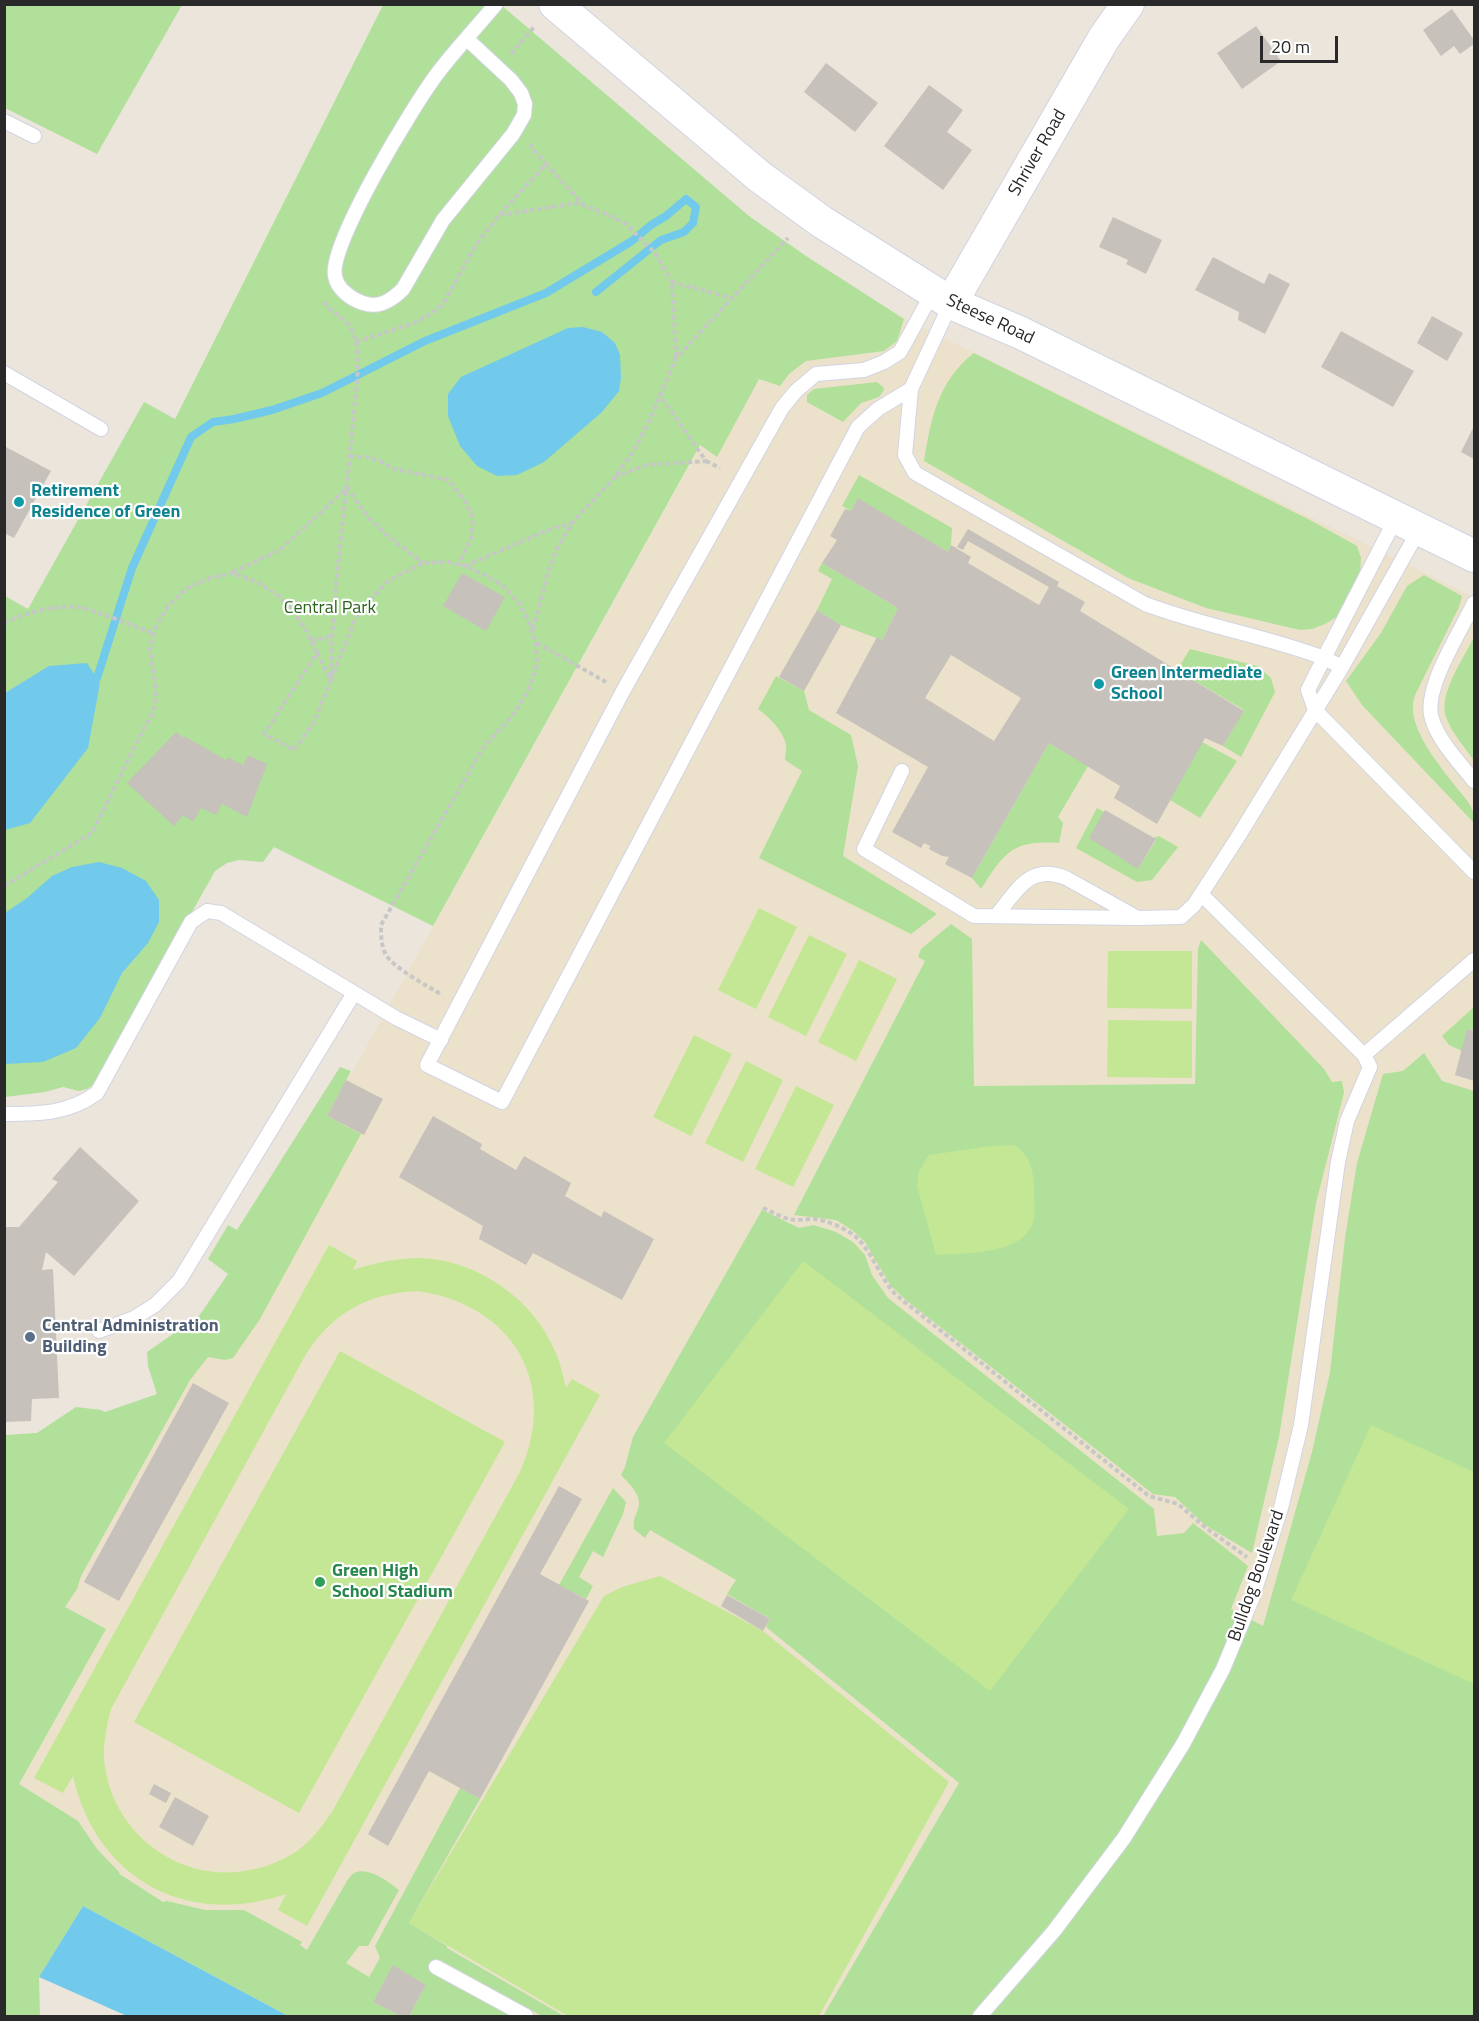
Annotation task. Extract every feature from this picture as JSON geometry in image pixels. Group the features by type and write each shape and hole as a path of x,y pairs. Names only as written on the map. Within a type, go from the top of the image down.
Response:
{"street":[{"name":"Steese Road","path":"555,4 760,177 822,222 942,297 1021,333 1474,556"},
{"name":"Shriver Road","path":"942,297 1104,38 1128,4"}],"lane":[{"path":"467,39 511,80 521,93 525,104 524,115 519,126 443,220 404,290 381,304 367,304 354,300 341,289 334,276 334,263 342,239 398,134 436,75 496,4"},
{"path":"4,121 34,136"},
{"path":"911,389 878,409 858,427 502,1102 427,1065 623,691 782,408 796,391 816,374 864,370 900,352 942,297"},
{"path":"942,297 911,389 905,455 915,473 1144,604 1178,617 1298,649 1342,667"},
{"path":"4,373 101,429"},
{"path":"1407,524 1324,658 1308,690 1474,872"},
{"path":"902,771 864,849 974,916 1181,917 1194,905 1342,667 1407,524"},
{"path":"1474,603 1434,684 1429,704 1432,720 1444,741 1474,781"},
{"path":"996,916 1026,882 1044,872 1066,878 1138,918"},
{"path":"1201,894 1367,1061 1474,960"},
{"path":"4,1114 47,1114 83,1103 97,1093 191,922 207,910 221,913 396,1018 441,1040"},
{"path":"99,1331 134,1318 155,1305 179,1281 354,993"},
{"name":"Bulldog Boulevard","path":"980,2016 1054,1931 1117,1847 1177,1754 1223,1670 1252,1599 1281,1508 1301,1425 1338,1162 1344,1132 1367,1061"},
{"path":"436,1967 526,2016"}],"path":[{"path":"356,342 414,322 434,312 443,304 476,245 499,215 546,164 583,204"},
{"path":"499,215 578,203 627,225 643,240 672,282 676,358"},
{"path":"532,632 549,568 558,546 572,523 614,478 633,452 676,358 788,238"},
{"path":"672,282 732,298"},
{"path":"331,680 332,636 357,362"},
{"path":"659,394 706,460 720,468"},
{"path":"350,456 366,457 395,469 448,480 465,501 473,518 471,539 458,565"},
{"path":"614,478 646,465 706,460"},
{"path":"347,488 370,519 423,563"},
{"path":"4,886 92,833 142,730 154,711 156,690 150,649 153,633 168,606 187,588 210,578 232,573 280,550 347,488"},
{"path":"465,566 548,530 572,523"},
{"path":"317,652 264,734 294,750 314,722 358,612 388,581 423,563 448,562 465,566 502,586 519,603 532,632 536,643 537,665 528,691 512,716 483,748 381,925 381,940 386,956 459,1006"},
{"path":"232,573 259,583 279,596 305,628 331,680"},
{"path":"4,623 47,609 80,607 153,633"},
{"path":"311,641 332,636"},
{"path":"536,643 623,691"},
{"path":"763,1208 790,1219 814,1219 828,1223 856,1237 864,1246 886,1285 896,1295 1149,1496 1178,1504 1206,1528 1262,1567"}],"shaded area":[{"path":"806,256 901,317 1474,597 1474,1743 1231,1609 962,2016 344,2016 5,1802 5,1696"}],"green space":[{"path":"4,5 182,5 97,154 5,108"},
{"name":"Central Park","path":"383,5 501,5 749,216 904,319 897,341 884,351 806,361 789,374 780,386 759,379 717,457 700,445 433,926 274,847 263,862 239,860 227,863 215,871 96,1083 79,1091 63,1087 45,1092 5,1097 5,596 28,609 144,402 175,419"},
{"path":"974,353 1310,520 1357,546 1361,558 1360,574 1338,616 1312,629 1300,630 1206,608 1128,578 924,461 933,415 944,388 962,364"},
{"path":"877,382 884,390 879,397 861,403 843,422 807,402 807,395 814,389"},
{"path":"859,475 952,528 951,545 948,552 858,499 851,511 842,506"},
{"path":"822,563 898,608 882,640 841,625 817,610 832,579 818,571"},
{"path":"1424,575 1462,596 1459,607 1416,694 1413,703 1414,715 1428,748 1469,804 1473,812 1474,823 1362,705 1346,681 1381,633 1407,586"},
{"path":"1474,637 1474,761 1451,728 1444,708 1449,687"},
{"path":"1190,649 1257,666 1271,678 1275,692 1241,757 1223,746 1244,710 1177,670"},
{"path":"776,676 804,691 809,710 851,735 858,766 843,856 937,914 911,934 759,858 802,771 785,760 786,747 782,734 758,709"},
{"path":"1202,742 1237,761 1200,818 1170,800"},
{"path":"1049,743 1088,766 1058,817 1063,823 1059,843 1030,844 1011,851 981,889 972,878"},
{"path":"1097,808 1104,812 1138,869 1156,840 1153,838 1159,836 1178,847 1152,880 1137,882 1076,848"},
{"path":"759,908 797,927 756,1009 718,990"},
{"path":"951,924 972,939 974,1086 1195,1084 1198,949 1201,940 1324,1069 1332,1082 1342,1081 1344,1093 1316,1203 1279,1437 1252,1553 1205,1525 1175,1497 1153,1494 906,1300 891,1286 865,1242 852,1230 836,1220 794,1215 925,961 918,957 921,949"},
{"path":"809,935 847,954 806,1036 768,1017"},
{"path":"1108,951 1192,951 1192,1009 1107,1008"},
{"path":"859,960 897,979 856,1061 818,1042"},
{"path":"1474,1007 1474,1031 1468,1029 1462,1051 1449,1045 1442,1036"},
{"path":"1108,1020 1192,1021 1192,1078 1107,1077"},
{"path":"694,1035 732,1054 691,1136 653,1117"},
{"path":"1424,1053 1442,1081 1474,1091 1474,2016 823,2016 959,1783 766,1627 770,1619 727,1594 736,1580 650,1530 645,1538 634,1529 639,1499 621,1475 633,1437 762,1210 799,1228 814,1225 836,1232 853,1242 865,1255 872,1275 888,1298 1154,1509 1157,1536 1184,1533 1193,1523 1248,1566 1231,1609 1263,1626 1312,1452 1330,1372 1345,1238 1357,1163 1383,1074 1403,1071"},
{"path":"746,1061 783,1080 743,1162 705,1143"},
{"path":"340,1067 351,1071 327,1116 361,1134 260,1319 233,1358 225,1360 208,1357 190,1380 81,1576 77,1589 65,1607 106,1629 19,1784 78,1821 97,1849 120,1873 118,1873 163,1902 205,1910 244,1910 302,1942 300,1945 307,1950 351,1876 360,1871 378,1876 399,1890 368,1946 359,1946 346,1963 369,1977 380,1958 375,1946 460,1788 480,1799 409,1923 447,1948 564,2016 542,2016 440,1960 433,1973 513,2016 409,2016 426,1985 393,1966 373,2002 400,2016 288,2016 83,1906 39,1977 40,2016 5,2016 5,1435 37,1433 76,1407 105,1412 157,1394 148,1366 147,1352 199,1316 228,1274 208,1259 228,1225 237,1230"},
{"path":"796,1086 834,1105 793,1187 755,1169"},
{"path":"1014,1145 1024,1154 1033,1176 1035,1206 1033,1222 1027,1233 1018,1241 991,1250 936,1255 917,1186 919,1171 929,1155 990,1146"},
{"path":"329,1245 357,1261 353,1270 384,1262 416,1258 458,1265 479,1273 498,1284 531,1312 554,1349 566,1388 572,1379 600,1395 307,1926 278,1910 286,1894 249,1903 214,1904 181,1899 151,1886 124,1868 102,1843 85,1812 73,1776 63,1793 34,1778","holes":["417,1291 450,1299 479,1312 502,1331 519,1353 530,1379 534,1408 531,1439 520,1472 333,1810 316,1833 304,1846 290,1855 274,1863 250,1870 224,1872 200,1870 177,1862 156,1850 138,1834 123,1815 112,1792 105,1768 104,1753 111,1709 306,1354 317,1339 340,1316 367,1301 382,1296"]},
{"path":"803,1261 1129,1509 990,1691 664,1443"},
{"name":"Green High School Stadium","path":"340,1351 505,1442 299,1813 134,1722"},
{"path":"1371,1425 1474,1472 1474,1684 1291,1600"},
{"path":"613,1488 626,1502 623,1514 603,1557 593,1551 579,1577 593,1586 586,1599 559,1585"},
{"path":"660,1576 763,1631 949,1782 819,2016 568,2016 409,1923 604,1596 622,1587"}],"water":[{"path":"583,327 602,332 615,343 620,355 619,391 602,412 544,462 517,475 497,476 477,466 460,446 448,416 448,394 461,377 568,328"},
{"path":"87,663 100,683 88,748 30,823 5,830 5,693 49,666"},
{"path":"99,862 122,868 146,881 159,900 159,922 148,943 122,973 100,1018 76,1048 43,1062 5,1064 5,913 27,898 52,876 72,867"},
{"path":"83,1906 288,2016 127,2016 39,1977"}],"building":[{"path":"1452,9 1474,40 1474,44 1460,54 1454,46 1441,56 1423,30"},
{"path":"1256,26 1281,61 1242,89 1217,53"},
{"path":"826,63 878,103 855,132 804,92"},
{"path":"929,85 963,110 947,132 972,150 943,190 884,146"},
{"path":"1113,217 1162,240 1146,274 1126,264 1128,260 1099,247"},
{"path":"1213,257 1264,284 1269,273 1290,284 1265,334 1238,320 1239,312 1195,290"},
{"path":"1432,316 1463,333 1447,361 1417,343"},
{"path":"1341,331 1414,371 1393,407 1321,367"},
{"path":"1474,426 1474,459 1461,452"},
{"name":"Retirement Residence of Green","path":"4,446 51,471 14,538 4,533"},
{"name":"Green Intermediate School","path":"858,498 948,552 951,545 971,557 968,563 1039,605 1049,587 968,541 963,550 957,547 968,529 1059,582 1057,586 1085,602 1080,611 1244,711 1223,746 1205,738 1157,824 1114,798 1120,786 1049,743 972,878 945,864 949,857 929,849 930,846 924,843 921,848 892,832 928,767 836,713 877,637 882,640 898,608 822,563 837,540 830,536 845,509 851,511","holes":["951,655 1021,698 994,741 925,698"]},
{"path":"462,573 505,597 486,631 443,606"},
{"path":"817,610 841,625 804,691 779,677"},
{"path":"176,732 183,738 184,736 226,760 228,757 243,765 248,755 267,764 247,817 222,804 216,815 201,808 193,822 183,815 174,826 127,783"},
{"path":"1105,810 1156,839 1138,869 1089,838"},
{"path":"1467,1029 1474,1031 1474,1081 1455,1075"},
{"path":"346,1080 383,1099 364,1135 327,1116"},
{"path":"433,1116 482,1144 480,1149 516,1170 524,1156 571,1183 565,1196 601,1217 604,1211 654,1239 622,1300 533,1253 526,1265 479,1239 483,1226 399,1177"},
{"name":"Central Administration Building","path":"80,1147 139,1201 74,1276 46,1252 42,1270 53,1269 59,1398 32,1399 31,1421 4,1422 4,1227 19,1227 58,1182 52,1179"},
{"path":"193,1383 229,1403 119,1601 84,1582"},
{"path":"559,1486 582,1499 540,1574 589,1601 480,1799 429,1771 388,1846 368,1834"},
{"path":"727,1595 770,1619 763,1631 721,1606"},
{"path":"154,1784 171,1793 166,1803 149,1794"},
{"path":"175,1797 209,1816 193,1846 159,1827"},
{"path":"393,1965 426,1985 409,2016 400,2016 373,2002"}],"waterway":[{"path":"97,678 132,568 191,437 213,422 272,410 322,393 425,341 546,293 632,241 686,199 696,207 693,223 684,232 661,240 596,292"}],"place":[{"name":"Retirement Residence of Green","path":"19,502"},
{"name":"Green Intermediate School","path":"1099,684"},
{"name":"Central Administration Building","path":"30,1337"},
{"name":"Green High School Stadium","path":"320,1582"}]}
